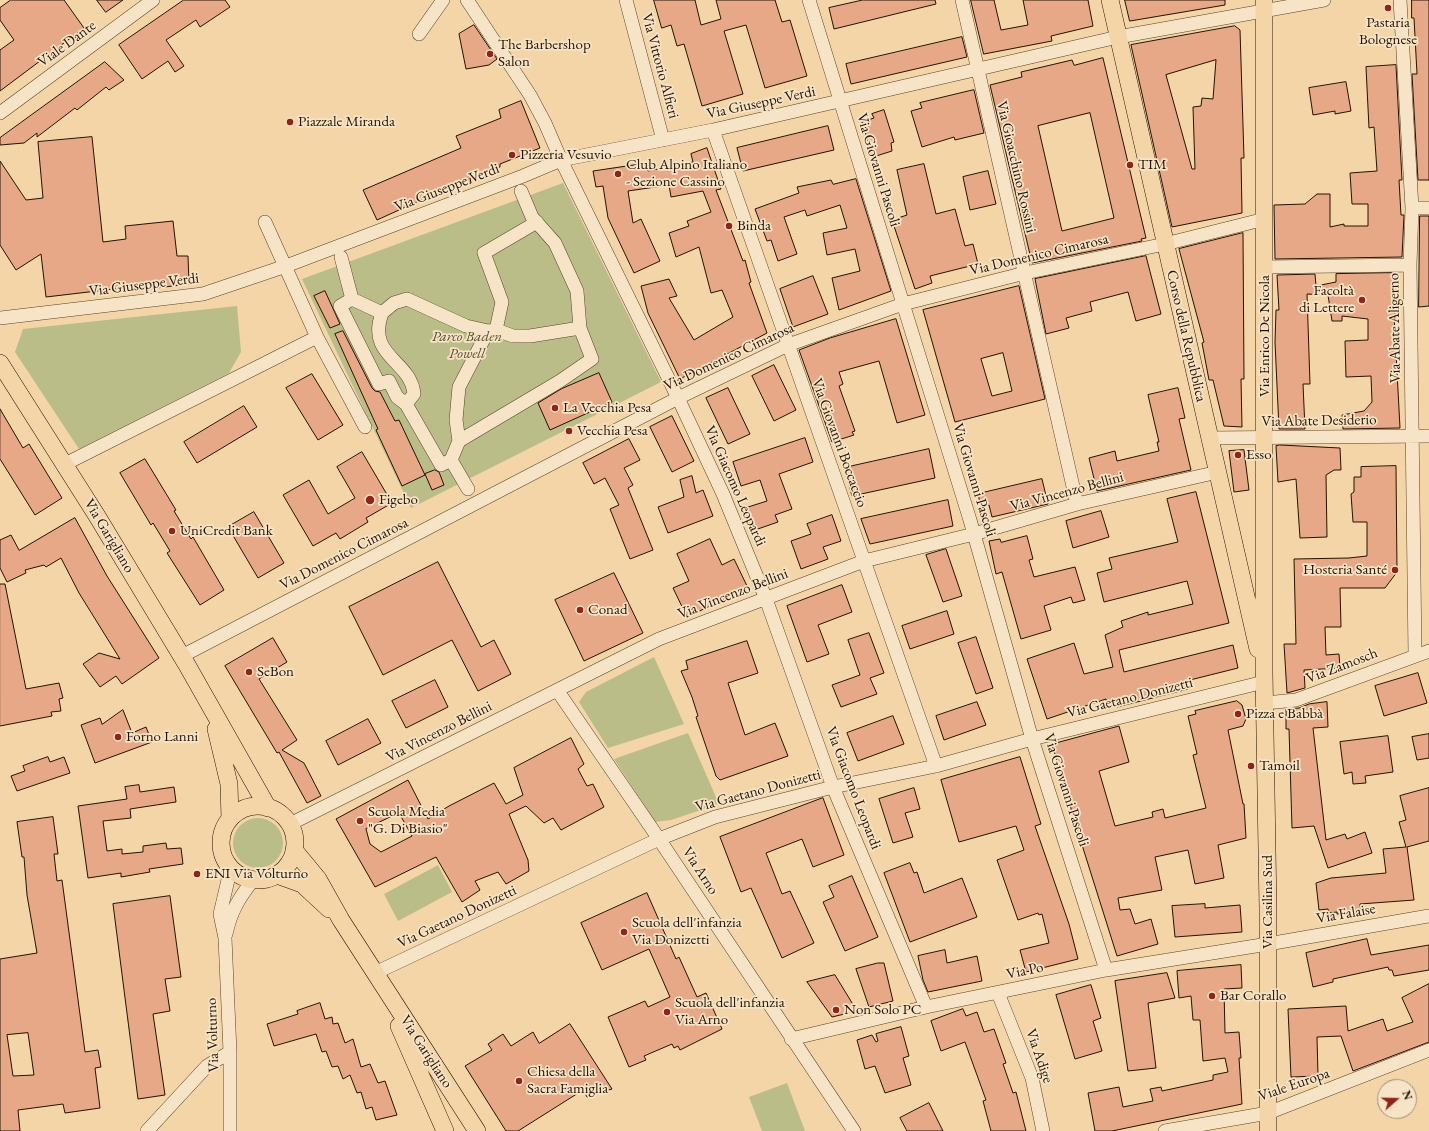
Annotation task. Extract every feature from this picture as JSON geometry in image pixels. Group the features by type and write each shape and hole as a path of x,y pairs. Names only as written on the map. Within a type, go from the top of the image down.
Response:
{"main road":[{"name":"Corso della Repubblica","path":"1110,0 1264,678"},
{"name":"Via Enrico De Nicola","path":"1264,5 1264,678"},
{"name":"Via Garigliano","path":"0,363 65,464 182,656 268,808 281,814 290,824"},
{"path":"1244,589 1265,586"},
{"name":"Via Casilina Sud","path":"1264,678 1268,944 1268,1131"},
{"name":"Via Garigliano","path":"212,711 229,784 230,819 225,826 221,841 221,850 228,865"},
{"path":"230,819 235,814 247,808 254,806 268,808"},
{"path":"228,865 239,875 253,880 266,879 277,875 288,864 294,850 294,837 290,824"},
{"name":"Via Garigliano","path":"294,850 318,879 341,920 477,1131"},
{"name":"Via Garigliano","path":"277,875 302,884 341,920"},
{"name":"Via Garigliano","path":"375,973 445,1131"}],"street":[{"name":"Viale Dante","path":"0,113 154,0"},
{"path":"419,34 443,0"},
{"name":"Via Giacomo Leopardi","path":"467,0 530,95 545,123 561,160 678,398 723,494 766,599 833,787 926,1007"},
{"name":"Via Vittorio Alfieri","path":"626,0 663,140"},
{"name":"Via Giovanni Pascoli","path":"809,0 974,534 1032,739 1106,970"},
{"name":"Via Gioacchino Rossini","path":"962,0 1077,504"},
{"name":"Via Giuseppe Verdi","path":"0,318 203,294 286,266 523,176 561,160 713,130 840,102 1118,37 1264,5 1324,0"},
{"name":"Via Abate Aligerno","path":"1400,0 1412,208 1410,266 1416,655"},
{"name":"Via Giovanni Boccaccio","path":"713,130 936,766"},
{"path":"459,441 560,381 592,359 580,328 577,291 555,243 532,217 521,192"},
{"path":"1412,208 1429,208"},
{"name":"Via Domenico Cimarosa","path":"182,656 678,398 788,345 903,304 1025,273 1165,244 1265,219"},
{"path":"265,222 317,337 365,427"},
{"path":"352,299 340,306 379,384 389,381 396,397 406,404 441,464 451,460 459,441 456,420 458,387 492,330 502,302 484,253 536,222"},
{"path":"341,257 352,299"},
{"path":"1265,268 1410,266"},
{"path":"352,299 382,313"},
{"path":"406,404 414,394 413,384 386,353 379,337 379,323 382,313 394,304 407,299 466,326 492,330 513,336 530,336 580,328"},
{"path":"65,464 317,337"},
{"path":"365,355 386,353"},
{"name":"Via Abate Desiderio","path":"1210,438 1429,436"},
{"path":"451,460 468,489"},
{"name":"Via Vincenzo Bellini","path":"290,824 659,639 864,561 974,534 1077,504 1218,472"},
{"name":"Via Zamosch","path":"1265,703 1296,700 1429,651"},
{"name":"Via Gaetano Donizetti","path":"375,973 659,839 715,817 833,787 936,766 1032,739 1264,678"},
{"name":"Via Arno","path":"557,690 659,839 791,1039 854,1131"},
{"name":"Via Volturno","path":"228,865 228,880 220,914 225,938 230,1052 230,1131"},
{"name":"Via Volturno","path":"225,938 230,915 240,897 253,880"},
{"name":"Via Falaise","path":"1268,944 1429,916"},
{"name":"Via Po","path":"791,1039 926,1007 998,994 1106,970 1268,944"},
{"name":"Via Adige","path":"998,994 1032,1078 1043,1131"},
{"name":"Viale Europa","path":"1165,1131 1268,1113 1429,1050"},
{"path":"147,1131 207,1066 230,1052"}],"green space":[{"name":"Parco Baden Powell","path":"563,183 661,382 411,508 302,279"},
{"path":"237,306 241,352 229,373 79,449 15,352 23,329"},
{"path":"654,657 684,724 608,748 579,702 586,692"},
{"path":"688,733 719,804 671,820 655,822 614,759"},
{"path":"258,818 267,820 278,829 283,843 281,852 272,863 258,868 249,866 238,857 233,843 235,834 244,823"},
{"path":"438,865 452,892 398,921 384,894"},
{"path":"787,1083 805,1131 762,1131 749,1097"}],"building":[{"path":"11,0 64,0 84,28 0,91 0,50 14,40 0,20 0,8"},
{"path":"97,0 123,0 106,12"},
{"path":"184,0 225,0 230,7 200,27 196,20 166,40 184,66 175,72 168,61 142,79 119,45"},
{"path":"654,0 695,0 701,25 721,19 716,0 775,0 782,22 790,20 807,76 765,88 746,25 724,31 743,94 702,106 684,44 677,46 671,25 662,28"},
{"path":"863,0 935,0 936,4 834,29 829,8"},
{"path":"971,0 994,0 1001,30 1028,25 1023,0 1088,0 1093,26 1051,36 1052,41 984,54"},
{"path":"1125,0 1225,0 1225,5 1130,21"},
{"path":"1412,0 1429,0 1429,180 1418,180 1412,74 1417,74 1414,18 1412,18"},
{"path":"474,25 497,59 489,65 466,69 459,34"},
{"path":"1235,26 1240,30 1244,158 1241,158 1242,213 1172,227 1131,45","holes":["1216,60 1213,99 1202,98 1201,106 1193,107 1195,169 1192,169 1166,75"]},
{"path":"962,37 967,57 851,84 846,64"},
{"path":"1103,58 1146,238 1141,239 1142,241 1032,263 990,85 1022,77 1021,72 1072,60 1074,65","holes":["1090,113 1114,218 1062,231 1038,126"]},
{"path":"105,62 124,80 109,90 106,87 77,110 75,108 37,137 37,133 24,143 0,145 0,138"},
{"path":"1396,65 1402,180 1399,180 1401,215 1404,215 1402,257 1275,259 1274,205 1305,204 1317,194 1330,194 1330,227 1344,224 1344,226 1368,226 1368,204 1352,204 1350,173 1377,171 1374,127 1369,128 1366,67"},
{"path":"1346,82 1351,111 1335,114 1335,111 1313,115 1309,88"},
{"path":"974,90 984,133 955,140 954,137 922,147 911,111 922,108 920,103"},
{"path":"521,101 540,148 500,164 500,167 470,178 471,183 421,200 377,220 363,190 461,148 456,136 501,118 499,110"},
{"path":"884,110 894,142 891,143 892,151 873,157 862,122 874,118 872,114"},
{"path":"828,126 834,150 743,171 737,148"},
{"path":"92,137 103,242 126,239 125,226 173,221 177,256 188,256 189,284 132,291 131,287 46,297 41,254 16,270 0,245 0,161 26,200 43,198 38,142"},
{"path":"707,148 721,189 716,190 743,261 745,260 751,282 749,283 767,333 680,379 648,313 641,286 669,279 677,296 669,298 694,340 733,317 722,290 711,293 699,247 676,257 669,233 689,226 687,221 711,212 703,191 671,197 669,185 628,191 633,223 641,219 660,261 634,273 608,218 603,186 596,187 593,171 647,163 648,171 693,162 691,154"},
{"path":"924,164 936,214 955,209 965,246 973,244 978,264 930,276 932,283 915,289 892,220 907,215 897,170"},
{"path":"988,171 996,204 970,210 963,177"},
{"path":"856,179 891,291 839,310 832,278 860,271 855,249 827,255 823,233 847,228 840,205 807,216 805,210 784,217 797,254 778,261 771,240 767,241 755,209 799,193 797,187 831,180 833,184"},
{"path":"1420,216 1429,216 1429,306 1419,307"},
{"path":"1243,233 1244,379 1241,379 1242,427 1224,426 1213,380 1209,380 1202,343 1204,342 1179,249"},
{"path":"1146,256 1161,314 1136,321 1128,292 1090,302 1092,311 1066,318 1069,328 1046,334 1035,279"},
{"path":"1395,273 1394,315 1400,428 1343,429 1342,415 1364,411 1372,402 1371,376 1346,377 1345,341 1368,340 1368,319 1342,316 1342,321 1332,321 1328,295 1307,294 1310,384 1303,384 1305,429 1279,429 1275,342 1276,310 1279,310 1277,275 1315,274 1316,286 1336,282 1336,274"},
{"path":"813,276 828,314 793,327 780,289"},
{"path":"1019,286 1045,399 955,422 923,310","holes":["1003,353 1012,391 992,396 981,359"]},
{"path":"325,291 340,324 330,328 314,296"},
{"path":"896,319 925,415 897,423 879,361 839,372 843,384 839,386 855,431 852,432 854,435 832,442 799,350 830,338"},
{"path":"343,331 372,388 375,391 380,392 395,421 399,420 425,475 402,486 376,430 378,429 335,334"},
{"path":"774,365 796,410 774,421 752,376"},
{"path":"599,373 612,402 550,430 538,403 561,389"},
{"path":"312,374 343,425 318,440 286,388"},
{"path":"728,388 750,434 728,444 706,398"},
{"path":"1178,388 1185,418 1179,419 1191,470 1097,491 1089,458 1115,451 1117,461 1159,451 1157,442 1159,442 1148,395"},
{"path":"244,406 257,427 197,463 184,442"},
{"path":"0,409 23,448 29,444 62,498 35,515 0,459"},
{"path":"672,416 694,461 672,472 650,427"},
{"path":"805,438 813,462 779,474 792,509 775,515 778,522 752,531 745,508 767,501 760,480 741,486 733,462"},
{"path":"629,439 640,460 624,468 633,485 628,488 653,550 630,559 610,509 619,505 605,478 594,484 583,463"},
{"path":"1276,446 1340,448 1341,470 1334,470 1326,475 1327,537 1300,538 1296,479 1278,482"},
{"path":"929,449 935,478 852,496 844,468"},
{"path":"1244,450 1249,490 1234,492 1229,451"},
{"name":"Figebo","path":"362,452 392,503 366,518 368,522 340,539 336,533 313,546 283,495 309,480 328,514 355,498 337,467"},
{"path":"145,459 176,510 174,511 191,539 193,537 224,590 200,605 167,553 170,551 153,523 151,525 120,473"},
{"path":"1396,466 1397,572 1385,588 1340,588 1341,627 1325,627 1326,655 1339,654 1340,668 1304,670 1305,688 1287,693 1284,644 1296,644 1294,559 1349,558 1367,556 1367,522 1353,522 1351,494 1354,492 1354,477 1361,477 1361,467"},
{"path":"435,470 439,472 444,485 432,490 425,474"},
{"path":"692,476 696,493 703,490 713,516 668,533 658,507 684,497 680,480"},
{"path":"1042,479 1048,504 992,517 989,505 981,507 978,494"},
{"path":"1196,492 1229,623 1119,650 1124,672 1233,645 1238,668 1186,681 1188,689 1117,707 1116,701 1107,704 1106,699 1047,719 1027,659 1074,643 1084,674 1113,667 1105,635 1123,627 1121,621 1148,612 1148,615 1193,604 1187,581 1104,602 1097,573 1112,569 1109,558 1178,542 1167,499"},
{"path":"948,500 953,526 870,544 861,519"},
{"path":"1101,511 1109,537 1073,548 1066,521"},
{"path":"254,512 284,563 258,578 228,527"},
{"path":"832,515 841,541 823,547 828,559 801,569 791,541 811,534 807,524"},
{"path":"75,518 107,576 159,658 122,684 116,676 100,687 83,664 99,653 120,659 79,593 61,558 46,567 44,565 25,570 26,573 7,582 0,568 0,540 11,535 19,550"},
{"path":"1027,536 1033,559 1029,560 1034,577 1075,567 1085,600 1073,603 1071,597 1044,606 1051,630 1021,639 1002,572 996,574 989,541 1000,539 1001,542"},
{"path":"710,539 722,565 734,559 748,588 687,617 673,588 689,581 677,554"},
{"path":"946,549 962,596 943,602 926,555"},
{"path":"438,562 481,647 494,640 511,674 478,691 452,640 383,675 349,607"},
{"path":"614,573 643,633 584,661 555,600"},
{"path":"0,584 5,584 26,689 59,683 63,698 59,699 61,711 51,712 52,716 0,726"},
{"path":"842,585 852,612 818,625 829,654 807,662 787,606"},
{"path":"947,611 954,634 910,649 902,626"},
{"path":"869,633 884,673 870,678 877,694 841,707 832,685 860,675 848,640"},
{"path":"976,637 993,688 976,694 958,643"},
{"path":"273,638 287,662 259,679 297,740 282,750 304,763 321,796 307,803 279,752 277,753 225,666"},
{"path":"747,641 758,673 728,683 745,735 775,723 788,756 720,780 716,776 696,717 698,716 692,697 681,671 688,669 686,661"},
{"path":"1418,673 1427,703 1384,716 1375,686"},
{"path":"435,680 448,707 406,728 392,701"},
{"path":"1237,701 1242,705 1246,719 1243,726 1228,730 1244,804 1246,838 1218,845 1224,878 1195,884 1188,850 1155,857 1162,890 1118,898 1120,910 1130,909 1135,924 1151,919 1158,944 1117,956 1052,744 1119,726 1129,762 1099,771 1115,826 1153,817 1152,812 1163,809 1165,818 1206,808 1193,755 1197,754 1188,716 1196,714 1195,711"},
{"path":"977,702 986,725 944,740 936,716"},
{"path":"1327,702 1328,727 1313,728 1326,840 1345,834 1347,839 1365,832 1372,853 1328,868 1314,826 1292,828 1289,729 1286,729 1286,709 1299,708 1309,704"},
{"name":"Forno Lanni","path":"123,710 132,733 146,727 152,742 95,763 81,725 100,718 102,724"},
{"path":"893,716 904,744 858,761 847,733"},
{"path":"368,719 381,743 338,765 326,741"},
{"path":"1429,734 1429,758 1417,760 1412,737"},
{"path":"1388,736 1393,772 1365,776 1366,783 1353,784 1352,772 1344,774 1340,742"},
{"name":"Scuola Media \"G. Di Biasio\"","path":"571,738 584,764 578,769 587,786 593,784 604,807 561,830 553,818 544,823 526,806 509,814 528,860 529,871 506,884 498,872 475,881 480,890 462,902 436,857 375,887 336,819 408,780 428,819 449,806 494,783 506,804 523,795 514,768","holes":["399,813 412,836 381,852 370,844 366,829"]},
{"path":"48,757 50,762 64,757 70,773 17,791 11,776 25,771 23,766"},
{"path":"1020,757 1041,824 1035,826 1069,924 1078,959 1026,972 1020,950 1049,943 1042,914 1039,915 1038,913 1018,920 997,860 1024,850 1016,826 959,842 941,780"},
{"path":"139,785 140,792 174,787 176,802 130,809 131,818 103,821 107,851 122,849 122,854 143,852 143,846 166,843 167,849 181,848 183,864 149,869 150,872 121,877 121,873 88,878 78,806 127,799 125,787"},
{"path":"914,788 920,809 905,813 913,837 893,843 879,799"},
{"path":"1429,788 1429,841 1407,847 1414,900 1360,904 1361,912 1337,914 1337,912 1329,913 1328,909 1319,910 1316,883 1331,878 1386,873 1383,849 1406,847 1399,822 1406,820 1400,796"},
{"path":"823,798 844,855 813,867 802,839 766,853 782,894 790,891 814,943 782,958 751,888 741,892 720,837"},
{"path":"53,817 58,854 54,854 57,881 62,880 85,1052 98,1050 101,1067 95,1068 100,1108 65,1113 63,1104 18,1110 20,1131 0,1131 0,959 37,953 27,895 24,857 22,857 17,822","holes":["28,1033 34,1075 13,1076 7,1035"]},
{"path":"910,863 914,873 917,872 924,893 962,878 977,917 910,942 884,873"},
{"path":"852,876 878,937 845,951 823,902 834,897 829,886"},
{"path":"647,893 676,959 679,957 697,997 706,993 722,1029 680,1050 678,1046 674,1048 672,1044 644,1056 646,1060 629,1067 608,1017 645,1001 648,1007 670,997 649,949 602,970 581,923"},
{"path":"170,896 181,977 165,979 170,1011 153,1014 165,1095 138,1099 113,904"},
{"path":"1205,904 1205,908 1240,905 1242,932 1175,937 1172,906"},
{"path":"1367,939 1371,955 1429,945 1429,970 1394,976 1392,970 1389,970 1388,967 1333,979 1333,982 1313,987 1306,953"},
{"path":"945,950 947,963 977,956 982,981 928,992 923,980 918,956"},
{"path":"878,963 884,963 893,1001 869,1007 856,969"},
{"path":"1241,965 1242,988 1224,989 1225,1033 1239,1032 1242,1104 1112,1131 1095,1131 1088,1093 1119,1087 1123,1107 1153,1101 1150,1089 1161,1087 1162,1091 1213,1080 1213,1075 1228,1072 1225,1058 1203,1061 1200,1020 1193,1020 1191,996 1179,998 1177,971"},
{"path":"1167,973 1175,998 1148,1003 1156,1068 1128,1071 1115,981"},
{"path":"835,975 857,1011 832,1017 807,982"},
{"path":"1429,984 1429,1042 1353,1071 1341,1036 1317,1037 1318,1076 1291,1077 1288,1009 1346,1006 1348,1031 1383,1019 1387,1031 1413,1022 1402,998"},
{"path":"1091,985 1101,1018 1093,1021 1102,1051 1075,1059 1056,995"},
{"path":"320,1003 325,1019 332,1017 333,1024 338,1023 345,1043 353,1039 361,1067 370,1064 378,1083 385,1081 397,1115 376,1120 372,1107 366,1109 361,1092 357,1093 350,1075 343,1079 338,1066 332,1067 326,1051 322,1052 316,1034 274,1046 267,1024 298,1014 297,1011"},
{"path":"963,1009 966,1016 977,1012 984,1032 994,1029 1006,1063 1003,1064 1013,1093 1016,1092 1026,1131 991,1131 983,1101 986,1100 965,1042 941,1051 931,1021"},
{"name":"Chiesa della Sacra Famiglia","path":"570,1024 612,1089 587,1097 583,1090 518,1131 506,1131 465,1066 492,1050 488,1044 503,1034 511,1046 533,1032 539,1043"},
{"path":"901,1027 909,1056 903,1058 911,1085 885,1093 875,1066 865,1069 857,1040 872,1035 876,1042 878,1041 876,1034"},
{"path":"929,1103 943,1131 907,1131 900,1118"}],"place":[{"name":"Pastaria Bolognese","path":"1388,8"},
{"name":"The Barbershop Salon","path":"490,54"},
{"name":"Piazzale Miranda","path":"290,122"},
{"name":"Pizzeria Vesuvio","path":"512,155"},
{"name":"TIM","path":"1130,165"},
{"name":"Club Alpino Italiano - Sezione Cassino","path":"618,174"},
{"name":"Binda","path":"729,226"},
{"name":"Facoltà di Lettere","path":"1362,300"},
{"name":"La Vecchia Pesa","path":"555,408"},
{"name":"Vecchia Pesa","path":"569,431"},
{"name":"Esso","path":"1238,455"},
{"name":"Figebo","path":"370,500"},
{"name":"UniCredit Bank","path":"172,531"},
{"name":"Hosteria Santé","path":"1395,570"},
{"name":"Conad","path":"580,610"},
{"name":"SeBon","path":"249,672"},
{"name":"Pizza e Babbà","path":"1238,714"},
{"name":"Forno Lanni","path":"118,737"},
{"name":"Tamoil","path":"1251,766"},
{"name":"Scuola Media \"G. Di Biasio\"","path":"360,821"},
{"name":"ENI Via Volturno","path":"197,874"},
{"name":"Scuola dell'infanzia Via Donizetti","path":"624,932"},
{"name":"Bar Corallo","path":"1212,996"},
{"name":"Non Solo PC","path":"836,1010"},
{"name":"Scuola dell'infanzia Via Arno","path":"667,1012"},
{"name":"Chiesa della Sacra Famiglia","path":"519,1081"}]}
